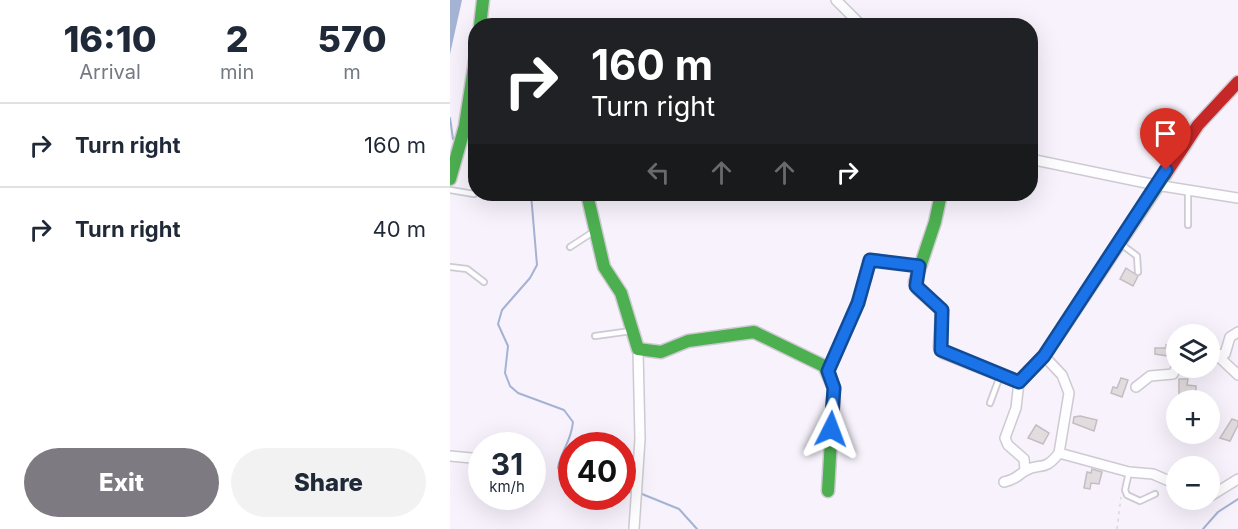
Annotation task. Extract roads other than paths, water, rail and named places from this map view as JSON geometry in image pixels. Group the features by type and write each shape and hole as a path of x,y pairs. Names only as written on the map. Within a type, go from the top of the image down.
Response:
{"street":[{"path":"481,18 483,0"},
{"path":"836,0 854,18"},
{"path":"1026,470 1024,459 1008,445 1005,438 1016,408 1019,382 1044,356 1198,124 1238,82"},
{"path":"450,179 468,110"},
{"path":"1038,161 1156,185 1238,198"},
{"path":"588,201 606,272 623,297 638,349 640,438 634,529"},
{"path":"940,201 935,222 919,266 916,286 940,307 943,314 941,350 1019,382"},
{"path":"828,371 867,277 868,262 874,259 919,266"},
{"path":"638,349 661,352 688,341 754,332 818,362 828,371 834,388 828,491"},
{"path":"1220,356 1225,354 1230,337 1238,332"},
{"path":"1005,482 1018,478 1026,470 1048,465 1059,453 1069,393 1062,375 1044,356"},
{"path":"1220,358 1238,375"},
{"path":"1136,387 1150,376 1166,375"},
{"path":"1059,453 1130,472 1153,474 1166,480"},
{"path":"450,456 468,458"},
{"path":"1220,490 1238,479"}],"lane":[{"path":"1188,189 1188,225"},
{"path":"450,190 468,193"},
{"path":"570,247 594,231"},
{"path":"1119,243 1137,256 1138,272"},
{"path":"450,267 467,268 484,282"},
{"path":"595,336 632,331"},
{"path":"990,403 1000,376"},
{"path":"1130,472 1125,486 1126,494 1138,500 1155,494"}],"water":[{"path":"450,0 462,0 450,54"}],"waterway":[{"path":"450,118 453,139"},
{"path":"532,201 537,265 530,278 502,310 498,324 508,346 505,373 510,386 518,393 564,410 573,422 571,432"},
{"path":"642,494 679,509 697,529"},
{"path":"1203,529 1218,512 1238,499"}]}
